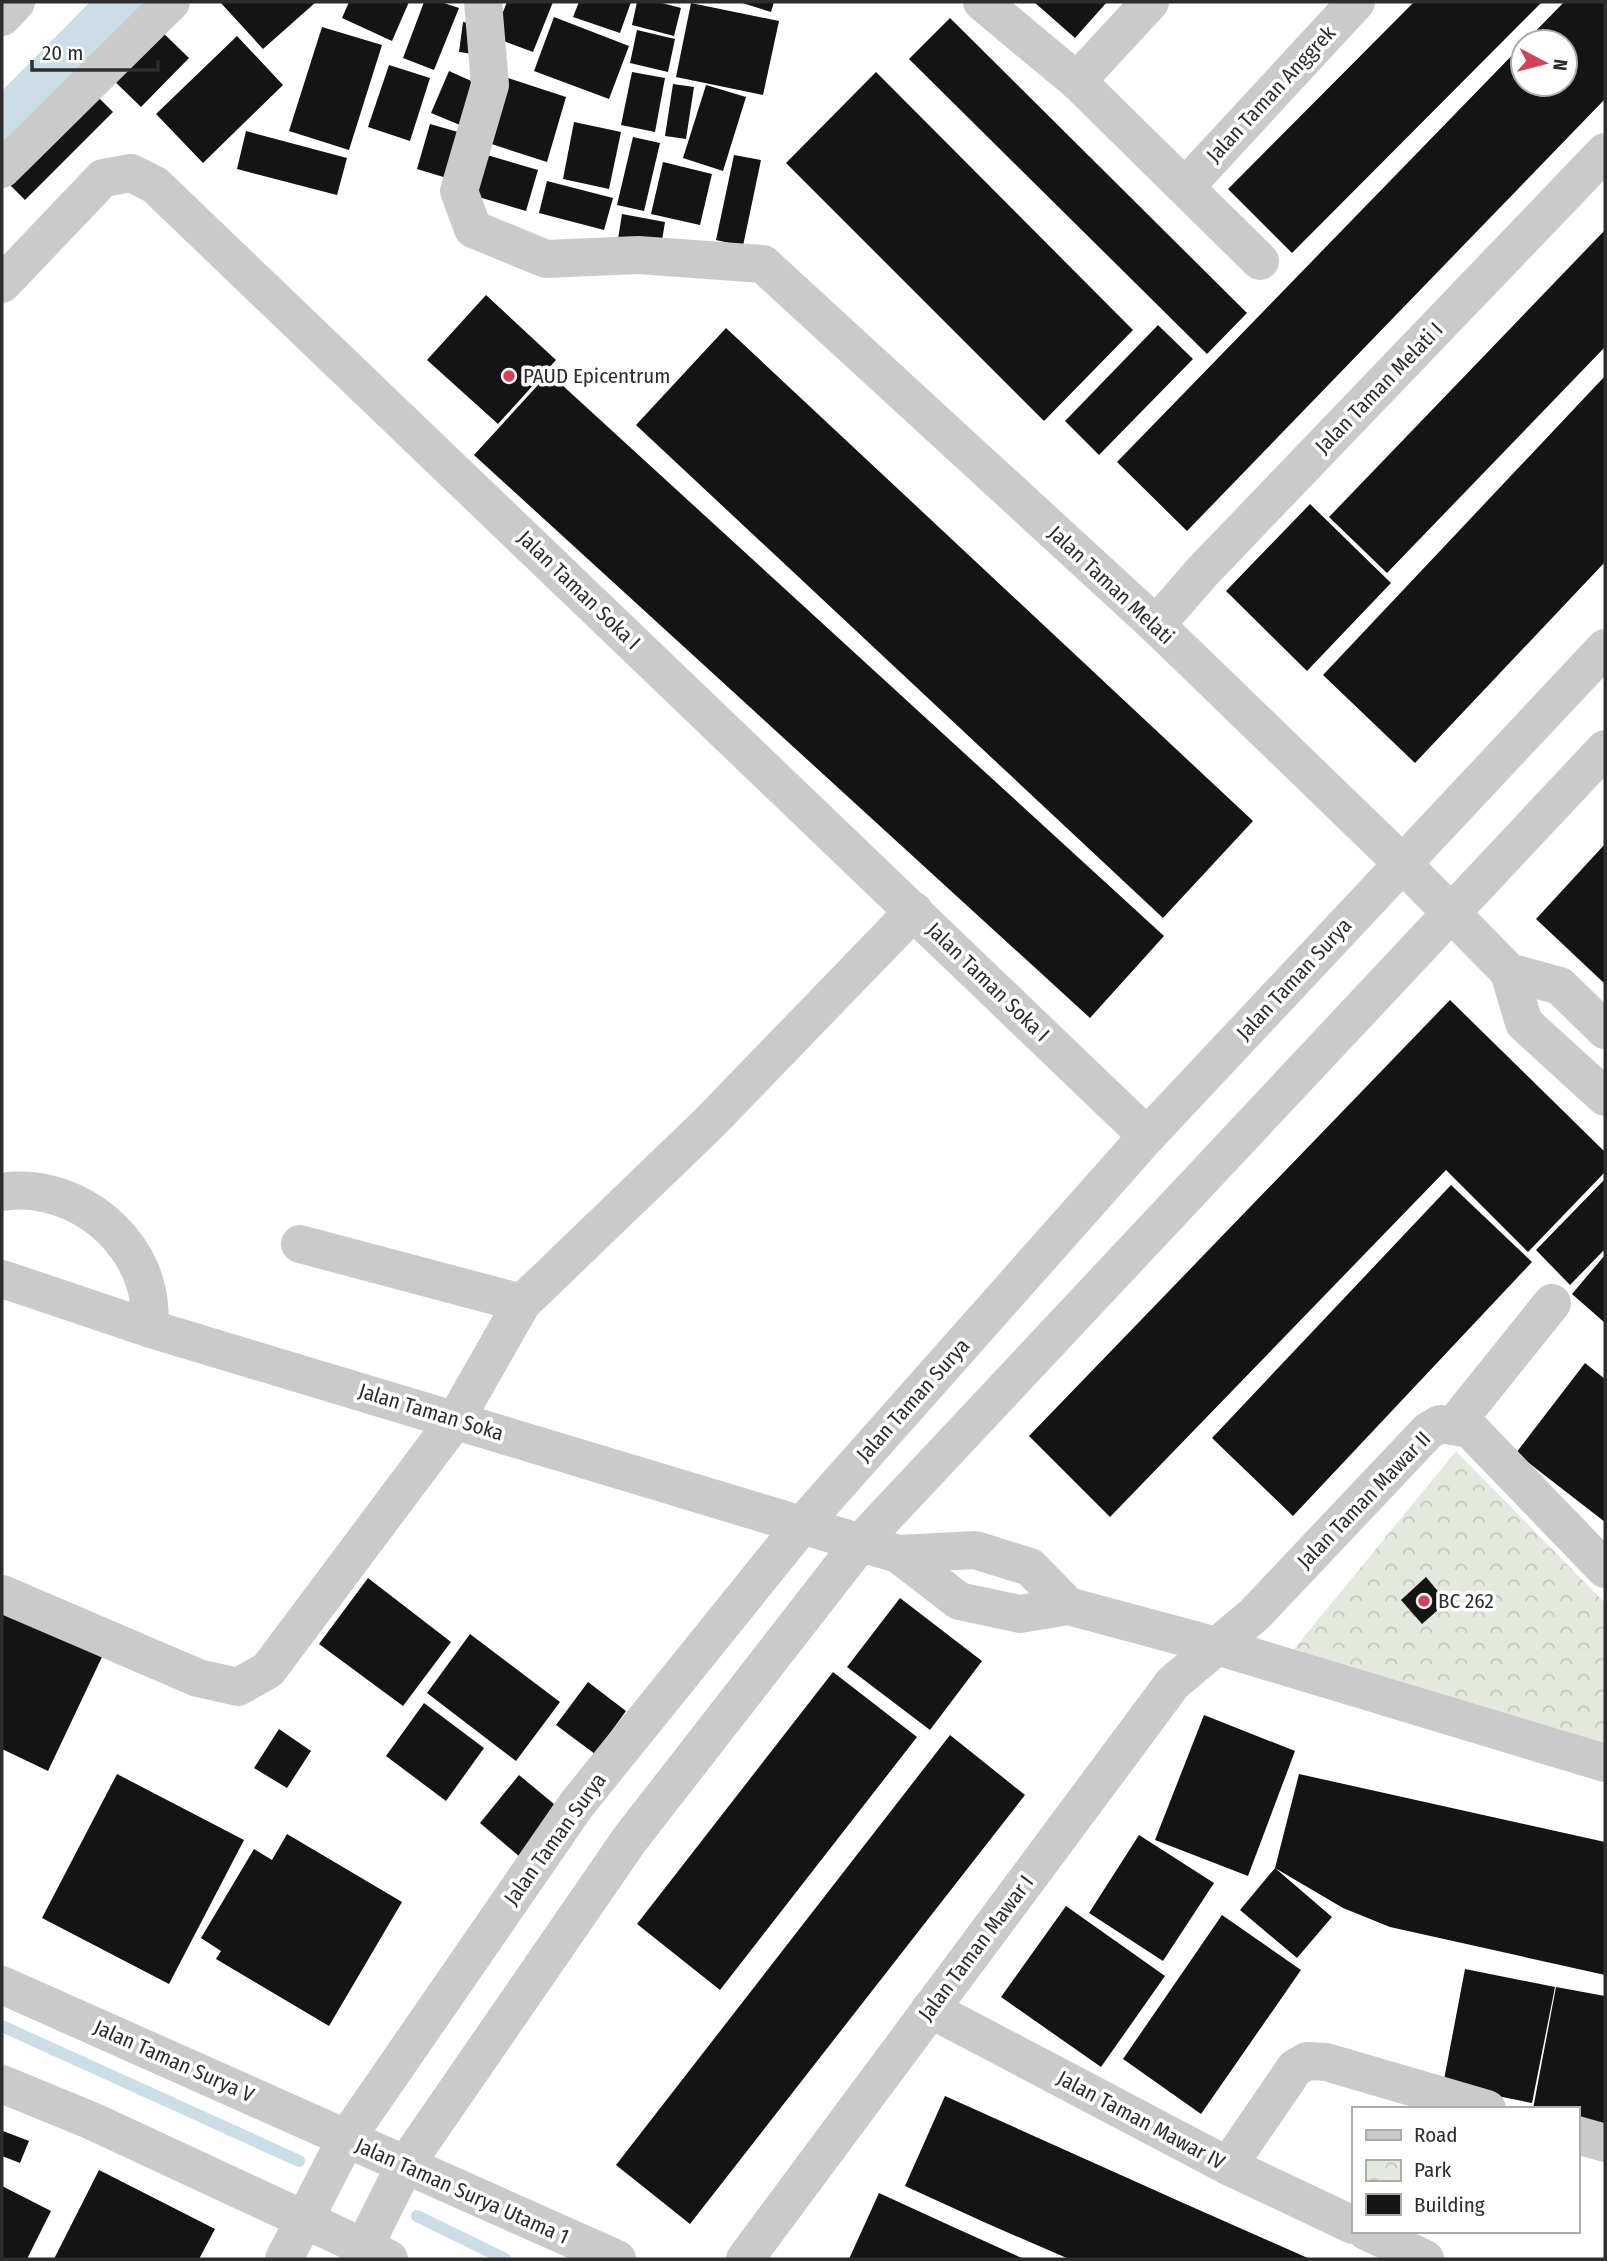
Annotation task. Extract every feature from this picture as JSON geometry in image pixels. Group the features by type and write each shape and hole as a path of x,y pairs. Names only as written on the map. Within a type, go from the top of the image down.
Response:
{"street":[{"path":"2,17 16,2"},
{"path":"2,169 171,2"},
{"name":"Jalan Taman Melati","path":"483,2 490,85 459,191 473,229 546,259 638,254 763,264 1156,625 1402,863 1509,972"},
{"path":"982,2 1077,82 1260,261"},
{"path":"1077,82 1150,2"},
{"name":"Jalan Taman Anggrek","path":"1186,186 1356,2"},
{"name":"Jalan Taman Melati I","path":"1156,625 1213,561 1605,152"},
{"name":"Jalan Taman Soka I","path":"2,284 103,178 131,173 155,186 1147,1136"},
{"name":"Jalan Taman Surya","path":"284,2259 303,2217 346,2139 577,1804 802,1525 1147,1136 1605,649"},
{"path":"2,2084 303,2217 371,2255 404,2167 630,1839 860,1542 1605,749"},
{"path":"2,1594 198,1678 238,1687 268,1670 456,1419 522,1303 709,1123 914,911"},
{"path":"1509,972 1560,986 1605,1030"},
{"path":"1509,972 1524,1023 1605,1097"},
{"path":"2,1192 43,1192 79,1204 110,1226 133,1255 147,1291 151,1329"},
{"path":"300,1244 522,1303"},
{"name":"Jalan Taman Soka","path":"2,1279 151,1329 898,1554"},
{"path":"1455,1424 1552,1303"},
{"name":"Jalan Taman Mawar II","path":"1217,1646 1254,1615 1428,1431 1440,1424 1455,1424 1470,1429 1605,1569"},
{"path":"898,1554 975,1550 1030,1567 1068,1606"},
{"path":"898,1554 959,1601 1020,1614 1068,1606 1217,1646 1605,1763"},
{"name":"Jalan Taman Mawar I","path":"745,2259 1173,1683 1217,1646"},
{"name":"Jalan Taman Surya V","path":"2,1985 346,2139"},
{"name":"Jalan Taman Mawar IV","path":"930,2009 1228,2166 1352,2225"},
{"path":"1228,2166 1295,2068 1307,2061 1326,2062 1480,2107"},
{"path":"1579,2136 1605,2143"},
{"name":"Jalan Taman Surya Utama 1","path":"346,2139 404,2167 617,2259"},
{"path":"1370,2233 1425,2259"}],"green space":[{"path":"1456,1451 1605,1603 1605,1755 1285,1660"}],"building":[{"path":"220,2 316,2 263,49"},
{"path":"349,2 409,2 392,41 342,18"},
{"path":"424,2 441,2 459,8 434,70 403,58"},
{"path":"507,2 553,2 533,52 493,37"},
{"path":"579,2 631,2 620,33 573,17"},
{"path":"637,2 658,2 681,8 674,36 632,25"},
{"path":"739,2 774,2 771,12"},
{"path":"1034,2 1107,2 1075,38"},
{"path":"1414,2 1542,2 1516,28 1509,28 1509,35 1292,253 1228,189"},
{"path":"1564,2 1605,2 1605,99 1187,531 1117,462 1509,58 1509,98 1579,98 1579,28 1539,28"},
{"path":"691,3 779,21 763,95 676,77"},
{"path":"554,17 629,46 609,99 534,71"},
{"path":"950,18 1247,313 1207,354 909,59"},
{"path":"463,22 484,25 480,55 459,52"},
{"path":"156,26 189,58 141,107 108,75"},
{"path":"322,27 382,45 349,150 289,131"},
{"path":"637,30 675,39 668,72 630,63"},
{"path":"237,36 283,85 203,163 156,114"},
{"path":"389,65 430,78 410,141 368,127"},
{"path":"449,71 478,84 460,125 431,113"},
{"path":"632,72 665,78 655,132 621,125"},
{"path":"876,72 1133,330 1044,421 786,163"},
{"path":"499,75 566,97 547,162 479,140"},
{"path":"673,84 694,87 686,139 665,136"},
{"path":"706,85 746,97 723,171 683,158"},
{"path":"94,93 113,112 25,200 6,181"},
{"path":"574,122 621,132 609,189 563,179"},
{"path":"430,124 465,134 450,179 417,169"},
{"path":"246,131 347,158 337,195 237,169"},
{"path":"633,137 660,143 644,211 617,205"},
{"path":"477,152 538,170 526,211 465,193"},
{"path":"734,155 761,160 743,246 716,240"},
{"path":"663,162 712,174 700,225 651,214"},
{"path":"547,181 613,198 604,230 539,213"},
{"path":"622,214 665,222 661,247 618,239"},
{"path":"1605,230 1605,347 1387,573 1329,517"},
{"path":"486,295 556,360 498,424 427,360"},
{"path":"1158,325 1193,359 1099,455 1065,421"},
{"path":"726,328 1253,821 1163,918 636,425"},
{"path":"549,373 1164,936 1090,1018 474,455"},
{"path":"1605,376 1605,562 1415,763 1323,675"},
{"path":"1310,504 1391,583 1307,671 1226,591"},
{"path":"1605,844 1605,984 1536,919"},
{"path":"1450,1000 1605,1152 1605,1172 1528,1252 1446,1170 1110,1517 1029,1436"},
{"path":"1605,1179 1605,1249 1570,1285 1536,1250"},
{"path":"1451,1185 1532,1262 1293,1516 1212,1438"},
{"path":"1605,1255 1605,1323 1572,1294"},
{"path":"1585,1363 1605,1379 1605,1522 1516,1453"},
{"name":"BC 262","path":"1426,1577 1447,1602 1422,1624 1401,1600"},
{"path":"368,1578 451,1642 403,1706 319,1644"},
{"path":"900,1598 982,1661 930,1730 847,1667"},
{"path":"2,1610 102,1657 48,1771 2,1749"},
{"path":"470,1634 560,1702 516,1761 427,1693"},
{"path":"833,1672 917,1737 720,1990 637,1924"},
{"path":"588,1682 626,1711 595,1754 556,1725"},
{"path":"424,1703 484,1748 446,1801 386,1756"},
{"path":"1204,1715 1295,1751 1248,1876 1155,1840"},
{"path":"279,1729 311,1751 287,1788 254,1768"},
{"path":"950,1735 1025,1795 690,2224 616,2165"},
{"path":"117,1774 244,1840 169,1984 42,1918"},
{"path":"1299,1774 1605,1842 1605,1975 1390,1927 1343,1908 1275,1868"},
{"path":"519,1775 560,1809 520,1857 480,1823"},
{"path":"287,1834 402,1902 329,2026 216,1959 221,1951 201,1938 254,1849 272,1860"},
{"path":"1139,1835 1214,1883 1163,1961 1089,1913"},
{"path":"1275,1868 1332,1917 1297,1958 1240,1910"},
{"path":"1066,1906 1165,1976 1101,2067 1001,1997"},
{"path":"1222,1915 1301,1970 1201,2114 1123,2059"},
{"path":"1465,1969 1555,1987 1532,2103 1443,2085"},
{"path":"1556,1987 1605,1996 1605,2131 1579,2126 1579,2107 1533,2107"},
{"path":"945,2096 1310,2259 1069,2259 986,2223 905,2186"},
{"path":"3,2131 29,2141 20,2163 2,2156"},
{"path":"99,2170 215,2229 199,2259 54,2259"},
{"path":"2,2186 51,2211 27,2259 2,2259"},
{"path":"879,2193 951,2226 1024,2259 849,2259"}],"waterway":[{"path":"2,122 121,2"},
{"path":"2,2026 299,2161"},
{"path":"417,2216 505,2259"}],"place":[{"name":"PAUD Epicentrum","path":"509,376"},
{"name":"BC 262","path":"1424,1601"}]}
